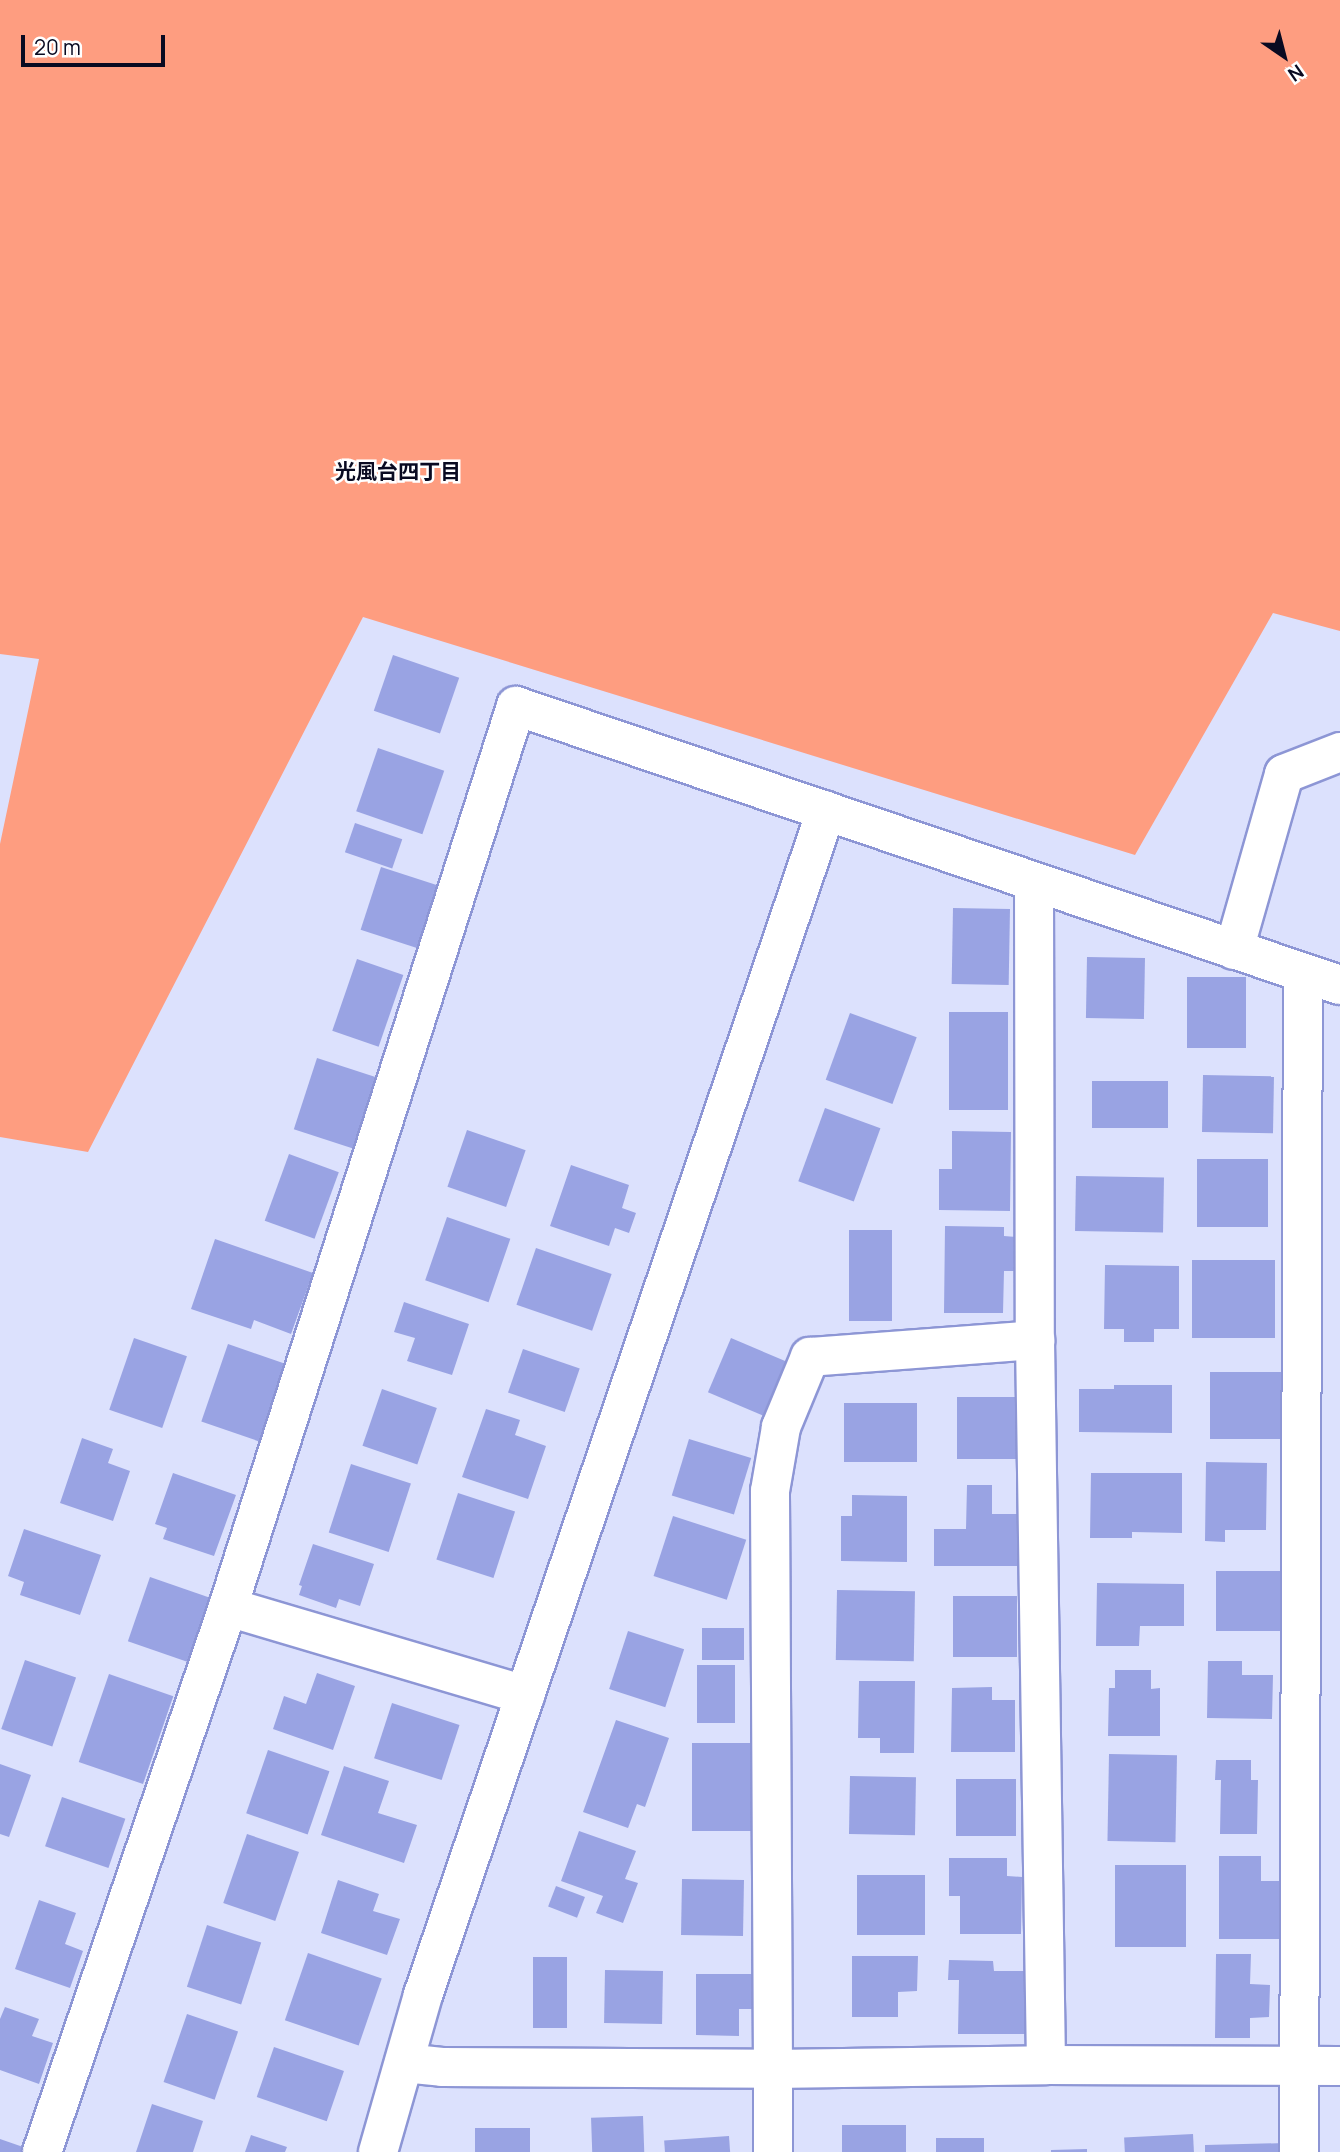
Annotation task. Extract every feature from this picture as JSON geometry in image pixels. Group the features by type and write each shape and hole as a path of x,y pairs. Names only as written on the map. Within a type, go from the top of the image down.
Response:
{"street":[{"path":"42,2152 228,1606 516,706 1340,985"},
{"path":"1234,950 1284,774 1340,752"},
{"path":"378,2152 423,1995 826,811"},
{"path":"1034,883 1035,1340 1046,2065"},
{"path":"1299,2152 1297,2066 1303,973"},
{"path":"773,2152 769,1491 781,1427 810,1357 1035,1340"},
{"path":"228,1606 525,1695"},
{"path":"404,2063 443,2067 773,2069 1046,2065 1340,2066"}],"shaded area":[{"path":"0,0 1340,0 1340,631 1273,613 1135,855 363,617 88,1152 0,1137 0,844 39,659 0,654"}],"building":[{"path":"393,655 459,678 440,734 374,711"},
{"path":"378,748 444,771 422,834 356,811"},
{"path":"355,823 402,839 392,869 345,852"},
{"path":"381,867 438,886 418,948 361,930"},
{"path":"953,908 1010,909 1009,985 952,984"},
{"path":"1087,957 1145,958 1144,1019 1086,1018"},
{"path":"357,959 403,975 379,1047 332,1031"},
{"path":"1187,977 1246,977 1246,1048 1187,1048"},
{"path":"949,1012 1008,1012 1008,1110 949,1110"},
{"path":"850,1013 917,1037 892,1104 826,1080"},
{"path":"317,1058 377,1077 354,1149 294,1129"},
{"path":"1203,1075 1274,1076 1273,1133 1202,1132"},
{"path":"1092,1081 1168,1081 1168,1128 1092,1128"},
{"path":"825,1108 880,1128 854,1201 798,1181"},
{"path":"467,1130 526,1150 506,1207 447,1187"},
{"path":"952,1131 1011,1132 1010,1211 939,1210 939,1169 952,1169"},
{"path":"289,1154 339,1172 315,1239 265,1221"},
{"path":"1197,1159 1268,1159 1268,1227 1197,1227"},
{"path":"571,1165 629,1185 622,1208 636,1213 629,1233 615,1228 609,1246 550,1226"},
{"path":"1076,1176 1164,1178 1163,1233 1075,1231"},
{"path":"447,1217 510,1239 489,1302 425,1280"},
{"path":"945,1226 1004,1227 1004,1236 1016,1237 1015,1271 1004,1271 1003,1313 944,1313"},
{"path":"849,1230 892,1230 892,1321 849,1321"},
{"path":"215,1239 313,1273 291,1334 254,1320 251,1329 191,1309"},
{"path":"536,1248 612,1274 592,1331 516,1305"},
{"path":"1192,1260 1275,1260 1275,1338 1192,1338"},
{"path":"1105,1265 1179,1266 1179,1329 1154,1329 1154,1342 1124,1342 1124,1329 1104,1329"},
{"path":"404,1302 469,1324 452,1375 407,1361 415,1338 394,1332"},
{"path":"134,1338 187,1356 162,1428 109,1410"},
{"path":"731,1338 790,1363 767,1417 708,1392"},
{"path":"228,1344 289,1365 263,1443 201,1422"},
{"path":"523,1349 580,1369 565,1412 508,1392"},
{"path":"1210,1372 1283,1372 1283,1439 1210,1439"},
{"path":"1114,1385 1172,1385 1172,1433 1079,1432 1079,1389 1114,1389"},
{"path":"382,1389 437,1408 417,1465 362,1446"},
{"path":"957,1397 1018,1397 1018,1459 957,1459"},
{"path":"844,1403 917,1403 917,1462 844,1462"},
{"path":"486,1409 520,1420 515,1435 546,1446 528,1499 462,1477"},
{"path":"82,1438 113,1449 108,1463 130,1471 113,1521 60,1503"},
{"path":"689,1439 751,1458 734,1514 672,1495"},
{"path":"1206,1462 1267,1463 1266,1530 1225,1530 1225,1542 1205,1541"},
{"path":"351,1464 411,1483 389,1552 329,1532"},
{"path":"173,1473 236,1495 214,1556 163,1539 167,1528 155,1524"},
{"path":"1091,1473 1182,1473 1182,1533 1132,1532 1132,1538 1090,1538"},
{"path":"967,1485 992,1485 992,1514 1021,1514 1021,1566 934,1566 934,1529 966,1529"},
{"path":"458,1493 515,1512 493,1578 436,1560"},
{"path":"852,1495 907,1496 907,1562 841,1561 841,1516 852,1516"},
{"path":"673,1516 746,1540 727,1600 654,1576"},
{"path":"24,1529 101,1555 80,1615 20,1595 24,1582 8,1576"},
{"path":"313,1544 374,1564 360,1606 339,1599 336,1608 299,1595 302,1586 299,1585"},
{"path":"1216,1571 1282,1571 1282,1631 1216,1631"},
{"path":"150,1577 214,1599 192,1663 128,1641"},
{"path":"1097,1583 1184,1584 1184,1626 1140,1626 1139,1646 1096,1646"},
{"path":"837,1590 915,1591 914,1661 836,1660"},
{"path":"953,1596 1017,1596 1017,1657 953,1657"},
{"path":"702,1628 744,1628 744,1660 702,1660"},
{"path":"628,1631 684,1649 665,1707 609,1689"},
{"path":"25,1660 76,1678 52,1747 1,1729"},
{"path":"1208,1661 1242,1661 1242,1675 1273,1675 1272,1719 1207,1718"},
{"path":"697,1665 735,1665 735,1723 697,1723"},
{"path":"1115,1670 1151,1670 1151,1689 1160,1688 1160,1736 1108,1736 1109,1688 1115,1688"},
{"path":"317,1673 355,1686 333,1750 273,1729 284,1696 306,1704"},
{"path":"109,1674 173,1696 143,1784 79,1762"},
{"path":"859,1681 915,1681 914,1753 880,1753 880,1738 858,1738"},
{"path":"992,1687 992,1700 1015,1700 1015,1752 951,1752 952,1688"},
{"path":"392,1703 460,1725 442,1780 374,1758"},
{"path":"616,1720 669,1738 645,1807 637,1804 628,1828 583,1812"},
{"path":"692,1743 758,1743 758,1831 692,1831"},
{"path":"268,1750 329,1771 308,1835 246,1813"},
{"path":"1109,1754 1177,1755 1175,1842 1107,1841"},
{"path":"1216,1760 1251,1760 1251,1780 1258,1780 1257,1834 1220,1834 1221,1780 1215,1780"},
{"path":"0,1764 31,1775 9,1837 0,1834"},
{"path":"344,1766 389,1781 378,1813 417,1825 404,1863 321,1835"},
{"path":"850,1776 916,1777 915,1835 849,1834"},
{"path":"956,1779 1016,1779 1016,1836 956,1836"},
{"path":"62,1797 125,1819 108,1868 45,1846"},
{"path":"579,1831 636,1851 625,1879 638,1883 623,1923 596,1913 603,1896 561,1881"},
{"path":"247,1834 299,1852 275,1921 223,1903"},
{"path":"1219,1856 1261,1856 1261,1881 1281,1881 1280,1939 1219,1939"},
{"path":"949,1858 1007,1858 1007,1876 1022,1877 1021,1934 960,1934 960,1896 949,1896"},
{"path":"1115,1865 1186,1865 1186,1947 1115,1947"},
{"path":"857,1875 925,1875 925,1935 857,1935"},
{"path":"682,1879 744,1880 743,1936 681,1935"},
{"path":"338,1880 379,1894 373,1911 400,1919 387,1955 321,1933"},
{"path":"556,1886 585,1897 577,1918 548,1907"},
{"path":"39,1900 76,1913 65,1944 83,1951 70,1988 15,1969"},
{"path":"207,1925 261,1943 241,2004 187,1987"},
{"path":"308,1953 382,1978 359,2046 285,2020"},
{"path":"1216,1954 1251,1954 1250,1984 1270,1985 1269,2017 1250,2018 1250,2038 1215,2038"},
{"path":"852,1956 918,1956 917,1991 898,1992 898,2017 852,2017"},
{"path":"533,1957 567,1957 567,2028 533,2028"},
{"path":"949,1960 993,1961 994,1971 1028,1971 1028,2034 958,2034 959,1980 948,1980"},
{"path":"605,1970 663,1971 662,2024 604,2023"},
{"path":"696,1974 756,1974 755,2009 739,2009 739,2036 696,2035"},
{"path":"5,2007 39,2019 32,2036 53,2043 39,2084 0,2070 0,2019"},
{"path":"187,2014 238,2032 215,2100 164,2082"},
{"path":"274,2047 344,2071 327,2121 257,2097"},
{"path":"152,2104 203,2121 193,2152 136,2152"},
{"path":"643,2116 644,2152 592,2152 591,2118"},
{"path":"842,2125 906,2125 906,2152 842,2152"},
{"path":"475,2128 530,2128 530,2152 475,2152"},
{"path":"1193,2134 1194,2152 1125,2152 1124,2138"},
{"path":"251,2135 287,2147 285,2152 245,2152"},
{"path":"729,2136 730,2152 665,2152 664,2141"},
{"path":"936,2138 984,2138 984,2152 936,2152"},
{"path":"0,2139 26,2148 25,2152 0,2152"},
{"path":"1285,2143 1286,2152 1205,2152 1205,2145"},
{"path":"1087,2149 1087,2152 1051,2152 1051,2150"}],"district":[{"name":"光風台四丁目","path":"398,471"}]}
